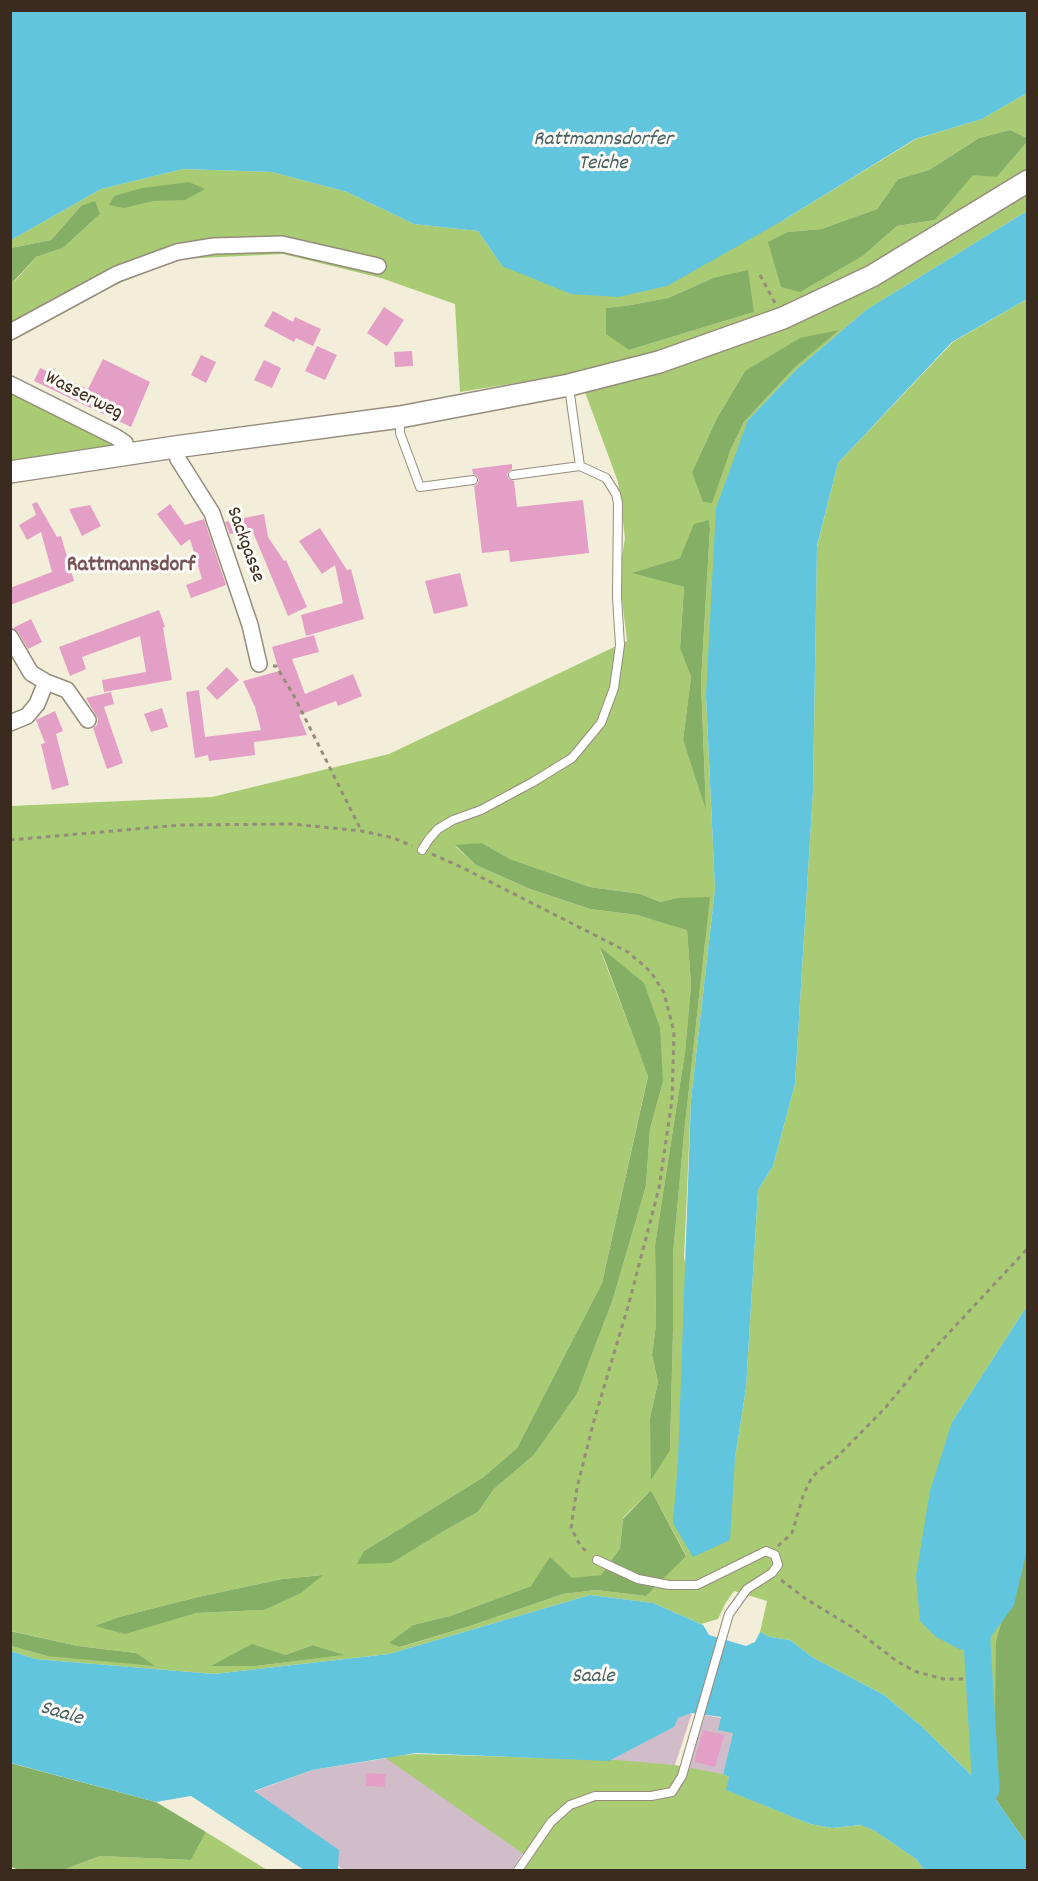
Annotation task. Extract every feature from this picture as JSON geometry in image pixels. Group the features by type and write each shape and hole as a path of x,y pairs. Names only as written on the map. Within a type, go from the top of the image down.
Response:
{"main road":[{"path":"10,472 400,417 569,385 659,362 783,318 872,276 1028,181"}],"street":[{"path":"10,332 117,274 177,252 214,246 282,244 378,266"},
{"name":"Wasserweg","path":"10,384 116,437 125,443 129,455"},
{"name":"Sackgasse","path":"175,447 178,459 212,513 250,625 259,664"},
{"path":"10,637 31,674 67,690 88,720"},
{"path":"10,723 27,716 37,704 46,682"}],"lane":[{"path":"569,385 580,466"},
{"path":"400,417 400,433 420,487 473,480"},
{"path":"422,850 438,829 453,820 481,810 572,758 601,723 614,687 620,645 616,494 606,478 580,466 513,475"},
{"path":"518,1870 551,1822 570,1804 595,1796 651,1796 672,1792 681,1776 729,1614 747,1589 772,1573 778,1565 776,1555 766,1551 697,1585 669,1585 638,1579 597,1560"}],"path":[{"path":"760,275 783,318"},
{"path":"259,664 276,666 327,759 362,831"},
{"path":"10,840 182,825 292,824 362,831 394,838 461,867 628,952 651,972 664,993 674,1032 672,1100 659,1188 577,1488 571,1528 581,1547 597,1560"},
{"path":"772,1553 792,1533 803,1496 818,1470 838,1456 886,1407 932,1351 1028,1248"},
{"path":"772,1573 806,1599 852,1627 898,1662 917,1672 944,1679 967,1680"}],"shaded area":[{"path":"692,1713 675,1765 609,1761 673,1727 678,1718"},
{"path":"705,1715 721,1718 733,1733 723,1774 688,1770"},
{"path":"388,1758 523,1853 512,1870 343,1870 253,1792 312,1770"}],"green space":[{"path":"1027,93 1027,138 1010,130 979,138 929,170 898,179 877,209 821,229 788,232 864,255 897,226 935,220 973,174 997,177 1027,142 1027,211 866,310 797,369 748,420 706,696 715,889 691,1100 684,1258 735,1458 746,1388 758,1190 773,1166 795,1084 813,790 817,547 838,463 953,342 1027,299 1027,1306 952,1422 1013,1616 998,1779 986,1789 920,1725 884,1695 812,1657 790,1640 770,1637 760,1632 767,1601 734,1591 718,1619 701,1624 653,1603 590,1595 389,1654 214,1674 35,1659 11,1651 11,1646 47,1656 136,1653 78,1646 11,1631 11,806 212,797 389,754 627,641 619,575 625,538 618,482 578,373 460,392 455,304 381,278 283,254 179,259 11,327 11,279 15,281 36,257 63,248 100,214 81,206 51,240 11,248 11,240 101,189 183,169 272,172 347,192 414,224 478,231 502,266 782,221 916,139 982,119","holes":["713,278 754,312 629,350 606,308 668,298","837,330 794,368 744,422 730,451 692,472 717,418 745,371","709,520 701,681 706,808 683,740 691,677 680,647 684,587 634,573 680,558","482,843 510,859 590,887 641,894 660,902 677,898 705,942 673,1254 670,1450 650,1418 658,1382 652,1355 656,1324 655,1245 685,1052 691,985 687,929 637,915 590,909 530,889 476,865 455,846","600,949 663,1082 650,1129 646,1186 613,1299 577,1394 534,1455 494,1489 478,1512 442,1532 364,1551 482,1478 517,1448 602,1283 648,1075","651,1490 686,1555 646,1596 596,1590 563,1594 401,1647 390,1643 413,1625 450,1616 531,1586 601,1575 620,1548 623,1518","322,1575 264,1610 196,1613 96,1626 119,1617 282,1579","313,1645 342,1655 256,1666 212,1666 285,1655"]},
{"path":"1010,130 1027,138 1027,142 997,177 973,175 935,220 897,226 864,255 800,292 781,287 768,242 788,232 821,229 877,209 898,179 929,170 979,138"},
{"path":"189,182 205,189 185,200 153,201 124,208 109,205 114,196 142,188"},
{"path":"95,201 100,214 63,248 36,257 14,281 11,279 11,248 51,240 81,206"},
{"path":"748,270 754,312 629,350 606,334 606,308 668,298 713,278"},
{"path":"839,330 794,368 744,422 730,451 712,503 703,502 692,472 717,418 745,371 800,338"},
{"path":"11,394 88,428 116,444 117,450 11,465"},
{"path":"709,520 701,681 706,810 683,740 691,677 680,648 684,587 632,573 680,558 694,524"},
{"path":"482,843 510,859 590,887 641,894 660,902 677,898 710,897 673,1254 670,1450 651,1480 650,1418 658,1382 652,1355 656,1324 655,1245 685,1052 691,985 687,930 637,915 590,909 530,889 476,865 455,845"},
{"path":"600,947 644,983 660,1028 663,1082 650,1129 646,1186 613,1299 577,1394 534,1455 494,1489 478,1512 391,1563 357,1564 364,1551 482,1478 517,1448 602,1283 648,1076"},
{"path":"651,1490 686,1556 646,1596 596,1590 563,1594 400,1647 389,1643 413,1625 450,1616 531,1586 550,1557 572,1578 601,1575 620,1548 623,1519"},
{"path":"1027,1529 1027,1844 994,1797 996,1642"},
{"path":"323,1575 301,1593 264,1610 196,1613 125,1634 95,1626 119,1617 198,1597 282,1579"},
{"path":"10,1631 78,1646 136,1653 155,1666 47,1656 11,1646"},
{"path":"252,1644 285,1655 313,1645 344,1655 256,1666 211,1666"},
{"path":"415,1754 617,1760 675,1765 723,1774 729,1777 727,1790 810,1824 832,1828 862,1825 875,1831 916,1859 924,1870 516,1870 525,1855 384,1757"},
{"path":"10,1763 156,1802 206,1832 191,1860 100,1856 63,1870 11,1867"},
{"path":"206,1832 267,1870 63,1870 100,1856 191,1860"}],"water":[{"name":"Rattmannsdorfer Teiche","path":"11,10 1027,11 1027,93 982,119 915,139 782,221 667,286 618,297 571,294 502,266 478,231 414,224 347,192 272,172 183,169 101,189 11,240"},
{"path":"1027,211 1027,299 952,342 838,463 817,546 813,790 795,1084 773,1166 758,1190 746,1388 735,1458 730,1540 693,1557 673,1523 678,1462 691,1100 715,889 706,696 716,508 748,420 797,369 866,310"},
{"path":"1027,1306 1027,1550 1014,1605 991,1637 961,1650 936,1637 920,1621 916,1576 930,1491 952,1422"},
{"name":"Saale","path":"590,1595 653,1603 703,1625 709,1635 746,1646 755,1642 760,1632 770,1637 790,1640 812,1657 884,1695 920,1725 994,1797 1027,1844 1027,1870 924,1870 916,1859 875,1831 861,1825 832,1828 810,1824 726,1790 729,1777 723,1774 733,1733 718,1730 721,1717 692,1713 678,1718 674,1727 609,1761 416,1753 312,1770 254,1791 339,1850 338,1868 343,1870 304,1870 191,1796 156,1802 11,1763 11,1651 35,1659 214,1674 389,1654"}],"building":[{"path":"384,307 404,320 387,346 367,333"},
{"path":"273,311 293,322 295,317 321,329 313,346 296,338 294,342 264,326"},
{"path":"317,346 337,355 325,380 305,371"},
{"path":"412,351 413,366 395,367 394,352"},
{"path":"201,355 216,362 206,383 191,375"},
{"path":"103,359 150,382 131,427 34,381 40,368 88,389"},
{"path":"264,360 281,368 272,388 254,380"},
{"path":"512,464 512,469 507,475 514,481 517,507 583,500 589,553 510,562 509,550 482,553 474,486 479,480 473,474 472,469"},
{"path":"37,502 57,537 61,536 74,581 10,605 10,588 52,572 41,532 27,540 19,525 36,515 32,504"},
{"path":"170,504 185,525 204,519 226,585 191,598 186,585 202,579 190,539 181,546 157,514"},
{"path":"90,505 101,526 82,536 69,509"},
{"path":"264,514 268,537 284,561 286,560 307,607 288,616 252,530 230,534 225,522"},
{"path":"320,528 347,570 351,569 364,619 306,636 301,615 343,603 335,565 322,574 299,541"},
{"path":"460,573 468,606 434,614 425,581"},
{"path":"159,610 165,627 163,628 172,680 104,692 102,680 146,672 140,636 82,657 86,669 70,676 59,647"},
{"path":"31,619 42,642 28,649 13,628"},
{"path":"314,635 319,652 292,659 305,694 353,674 362,696 338,706 336,701 299,715 307,735 254,742 255,755 209,761 208,755 195,758 186,692 199,690 205,737 261,730 255,707 243,681 279,671 272,647"},
{"path":"227,667 239,680 217,700 206,688"},
{"path":"111,692 114,704 104,707 123,763 107,769 93,728 97,725 98,719 86,698"},
{"path":"162,708 168,727 151,732 144,714"},
{"path":"55,711 63,731 56,734 69,785 52,790 41,744 45,743 36,720"},
{"path":"703,1730 724,1735 715,1767 694,1762"},
{"path":"366,1773 386,1774 385,1787 366,1786"}],"waterway":[{"path":"978,1606 977,1643 986,1789"}],"district":[{"name":"Rattmannsdorf","path":"131,567"}]}
